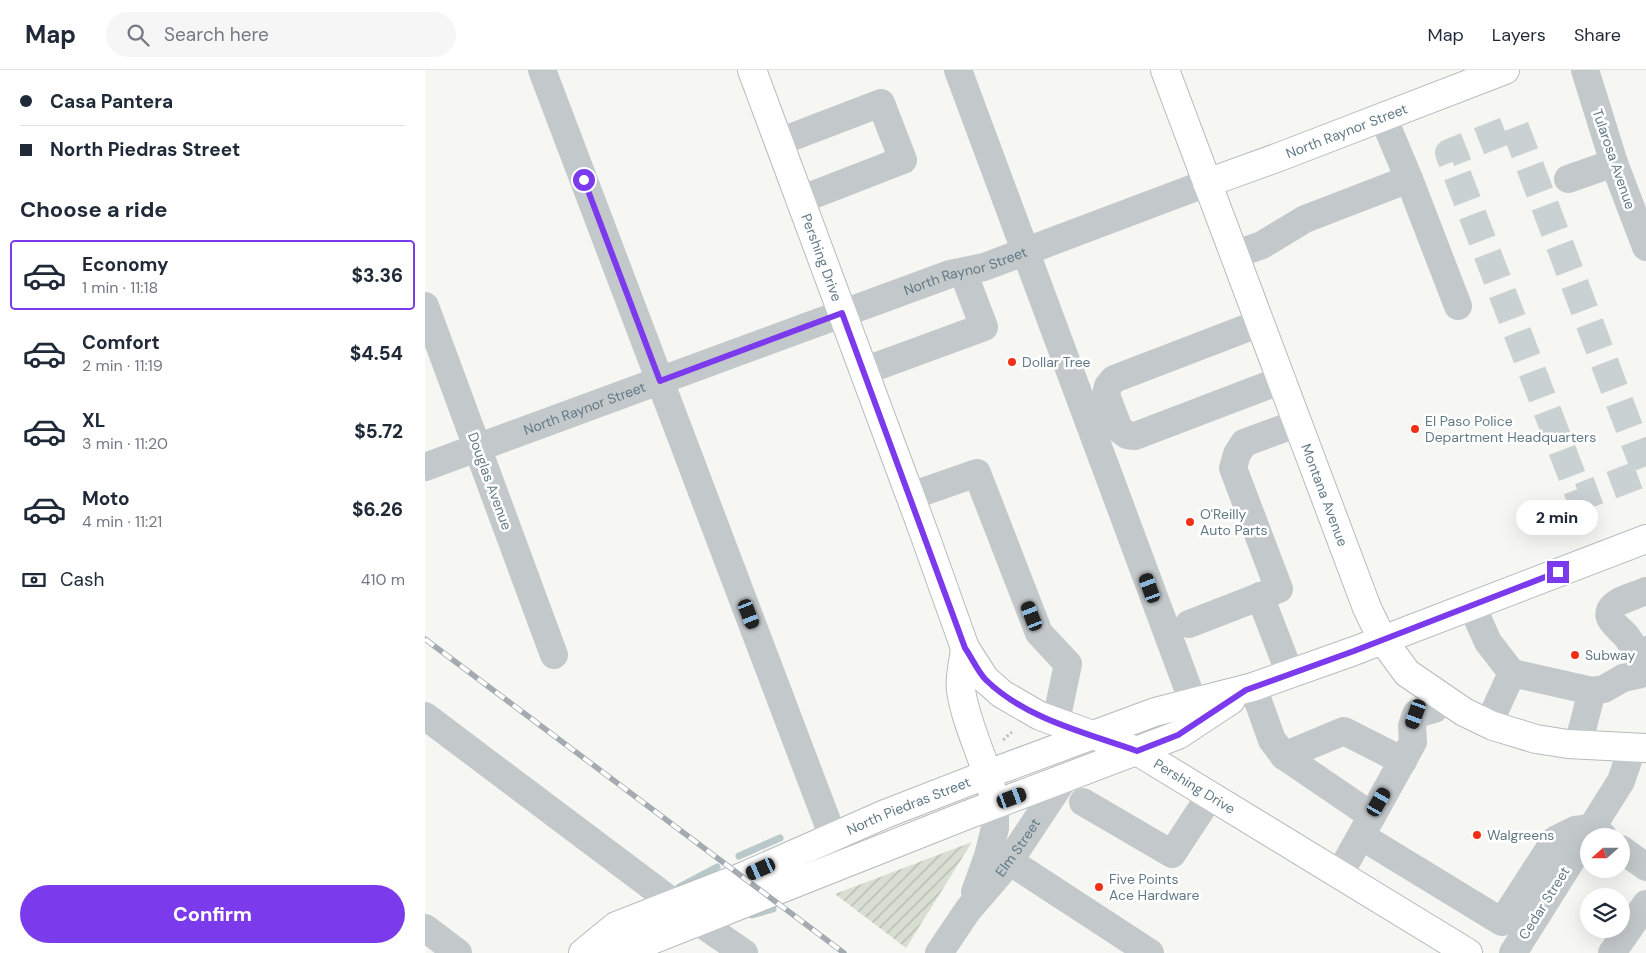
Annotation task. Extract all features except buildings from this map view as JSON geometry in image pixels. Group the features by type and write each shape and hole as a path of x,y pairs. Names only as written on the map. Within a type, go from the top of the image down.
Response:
{"main road":[{"name":"Pershing Drive","path":"752,70 911,496 965,648 985,679 1002,694 1040,716 1137,751 1468,953"},
{"name":"Montana Avenue","path":"1165,70 1367,608 1382,639 1407,673 1437,703 1536,739 1578,745 1639,748"},
{"name":"North Raynor Street","path":"1207,183 1505,70"},
{"name":"North Piedras Street","path":"583,953 616,926 675,904 988,774 1155,712 1249,688 1289,674 1646,539"},
{"name":"Elm Street","path":"965,648 961,688 966,714 988,774 995,804"},
{"name":"North Piedras Street","path":"601,953 624,951 995,804 1063,780 1178,735 1249,688"}],"street":[{"path":"542,70 833,837"},
{"path":"958,70 1193,702"},
{"name":"Tularosa Avenue","path":"1585,70 1614,162 1646,247"},
{"path":"779,142 881,103 903,160 800,200"},
{"path":"1383,117 1458,306"},
{"path":"1567,179 1614,162"},
{"path":"1234,256 1262,245 1305,219 1409,179"},
{"name":"North Raynor Street","path":"425,467 950,274 963,272 1026,252 1207,183"},
{"path":"864,371 984,327 963,272"},
{"name":"Douglas Avenue","path":"425,306 554,656"},
{"path":"1260,323 1114,379 1108,386 1106,395 1119,429 1127,435 1135,436 1282,380"},
{"path":"1189,624 1279,589 1233,468 1237,454 1244,443 1298,423"},
{"path":"911,496 977,473 1039,633 1068,664 1056,722"},
{"path":"1643,667 1626,636 1613,625 1610,617 1611,609 1617,603 1646,591"},
{"path":"1261,596 1289,674"},
{"path":"1472,606 1488,642 1512,674 1592,691 1605,690 1643,667"},
{"path":"1643,667 1646,626"},
{"path":"1489,723 1512,674"},
{"path":"1249,688 1272,740 1283,756 1366,826 1513,937"},
{"path":"1578,745 1592,691"},
{"path":"1339,874 1408,752 1429,736 1435,728 1437,703"},
{"path":"425,716 675,904"},
{"path":"1283,756 1344,731 1408,752"},
{"name":"Cedar Street","path":"1599,828 1639,748"},
{"name":"Elm Street","path":"939,953 968,910 1009,861 1063,780"},
{"path":"1083,802 1172,854 1209,796"},
{"name":"Elm Street","path":"968,910 988,856 995,828 995,804"},
{"name":"Cedar Street","path":"1513,937 1580,853"},
{"path":"1630,855 1646,867"},
{"path":"1009,861 1150,953"},
{"path":"1612,953 1646,904"},
{"path":"699,922 744,953"},
{"path":"425,928 458,953"}],"shaded area":[{"path":"972,842 906,948 835,894"}],"waterway":[{"path":"739,856 780,838"},
{"path":"679,887 717,867"},
{"path":"752,915 773,909"}],"tunnel":[{"path":"1515,127 1646,472 1580,497 1449,153 1515,127"}],"railway":[{"path":"425,639 844,953"}],"place":[{"name":"Dollar Tree","path":"1012,362"},
{"name":"El Paso Police Department Headquarters","path":"1415,429"},
{"name":"O'Reilly Auto Parts","path":"1190,522"},
{"name":"Subway","path":"1575,655"},
{"name":"Walgreens","path":"1477,835"},
{"name":"Five Points Ace Hardware","path":"1099,887"}],"route":[{"path":"584,180 660,381 842,313 965,648 985,679 1002,694 1040,716 1137,751 1178,735 1246,690 1354,651 1558,572"}]}
